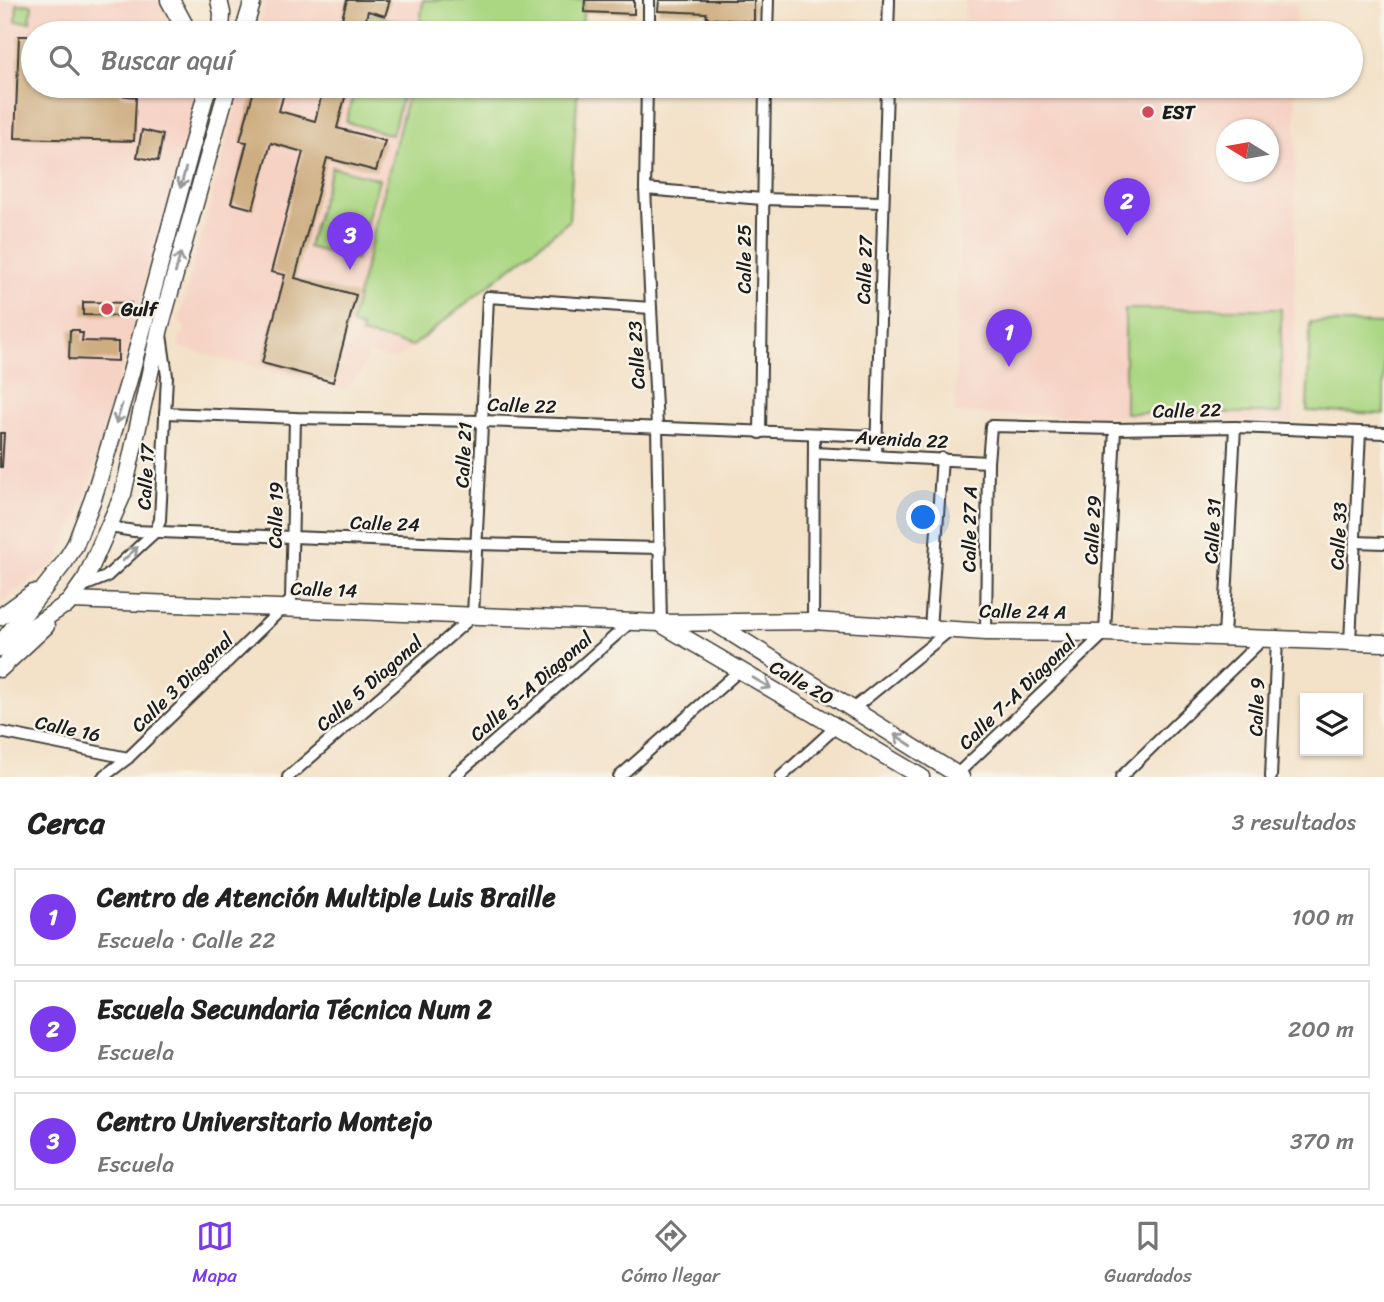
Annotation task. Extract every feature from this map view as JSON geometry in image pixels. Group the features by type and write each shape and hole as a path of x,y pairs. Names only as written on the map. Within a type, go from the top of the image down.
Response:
{"main road":[{"path":"170,0 181,21"}],"street":[{"path":"219,0 222,21"},
{"path":"247,21 253,0"},
{"path":"649,0 649,21"},
{"path":"767,21 768,0"},
{"path":"888,21 889,0"},
{"path":"0,646 75,545 93,499 127,387 205,98"},
{"path":"0,669 25,648 76,594 110,527 123,494 160,328 225,98"},
{"name":"Calle 23","path":"647,98 645,189 657,427 661,623"},
{"name":"Calle 25","path":"760,433 765,98"},
{"name":"Calle 27","path":"876,455 887,98"},
{"path":"645,189 762,199 883,202"},
{"name":"Calle 21","path":"473,616 488,297 651,308"},
{"path":"144,325 160,328"},
{"name":"Calle 17","path":"76,594 106,577 155,532 160,520 167,376 160,328"},
{"path":"127,387 147,394"},
{"name":"Calle 22","path":"165,413 482,421 877,436"},
{"name":"Calle 19","path":"281,608 291,600 295,418"},
{"name":"Calle 22","path":"991,426 1235,428 1384,433"},
{"name":"Calle 27 A","path":"986,632 988,462 991,426"},
{"name":"Calle 31","path":"1224,637 1235,428"},
{"name":"Calle 29","path":"1105,632 1115,429"},
{"name":"Calle 33","path":"1350,642 1360,432"},
{"path":"813,621 814,435"},
{"name":"Avenida 22","path":"814,453 988,462"},
{"path":"930,629 942,458"},
{"name":"Calle 24","path":"110,527 155,532 660,548"},
{"path":"1355,542 1384,543"},
{"path":"59,570 62,582 76,594"},
{"path":"0,617 59,570"},
{"path":"0,646 76,594"},
{"name":"Calle 14","path":"76,594 281,608 661,623"},
{"name":"Calle 3 Diagonal","path":"103,777 128,758 281,608"},
{"name":"Calle 5 Diagonal","path":"288,777 473,616"},
{"name":"Calle 5-A Diagonal","path":"454,777 632,621"},
{"name":"Calle 24 A","path":"661,623 813,621 986,632 1105,632 1384,643"},
{"name":"Calle 20","path":"661,623 921,777"},
{"name":"Calle 20","path":"715,623 854,708 958,776"},
{"path":"854,708 950,630"},
{"name":"Calle 7-A Diagonal","path":"958,776 1105,632"},
{"path":"1121,777 1270,639"},
{"name":"Calle 9","path":"1270,639 1271,777"},
{"path":"619,777 740,670"},
{"path":"781,777 837,726"},
{"name":"Calle 16","path":"0,732 128,758"}],"shaded area":[{"path":"0,0 161,0 174,21 21,21 21,98 197,98 85,500 55,562 0,605"},
{"path":"266,0 584,0 583,21 260,21"},
{"path":"965,0 1152,0 1296,5 1296,21 964,21"},
{"path":"239,98 577,98 569,221 396,360 368,353 360,375 344,390 178,347 179,337 184,334 185,327 180,323 182,306"},
{"path":"963,98 1296,98 1294,422 955,413"}],"green space":[{"path":"423,0 584,0 583,21 420,21"},
{"path":"17,4 32,5 30,21 16,21"},
{"path":"370,14 395,21 368,21"},
{"path":"353,98 402,98 392,135 346,122"},
{"path":"407,98 577,98 569,221 413,346 361,334 362,328 351,324"},
{"path":"332,167 379,179 356,260 308,247"},
{"path":"1125,309 1281,309 1281,413 1125,413"},
{"path":"1310,322 1384,324 1384,414 1307,411"}],"building":[{"path":"347,0 390,0 385,16 368,11 365,21 341,21"},
{"path":"585,0 634,0 634,14 584,12"},
{"path":"659,0 754,0 754,21 707,18 706,13 658,11"},
{"path":"19,36 21,98 136,98 134,141 15,138"},
{"path":"252,98 283,98 279,111 315,121 321,98 345,98 337,128 385,141 376,171 327,158 295,278 356,295 333,382 262,363 285,275 271,272 303,152 271,143 253,209 231,203 247,142 240,141"},
{"path":"142,130 163,135 158,161 137,157"},
{"name":"Gulf","path":"83,302 131,303 131,316 83,315"},
{"path":"70,330 83,333 82,341 118,342 118,361 69,359"},
{"path":"0,433 4,433 2,467 0,467"}],"place":[{"name":"EST","path":"1148,112"},
{"name":"Escuela Secundaria Técnica Num 2","path":"1127,236"},
{"name":"Centro Universitario Montejo","path":"350,270"},
{"name":"Gulf","path":"107,309"},
{"name":"Centro de Atención Multiple Luis Braille","path":"1009,367"}]}
